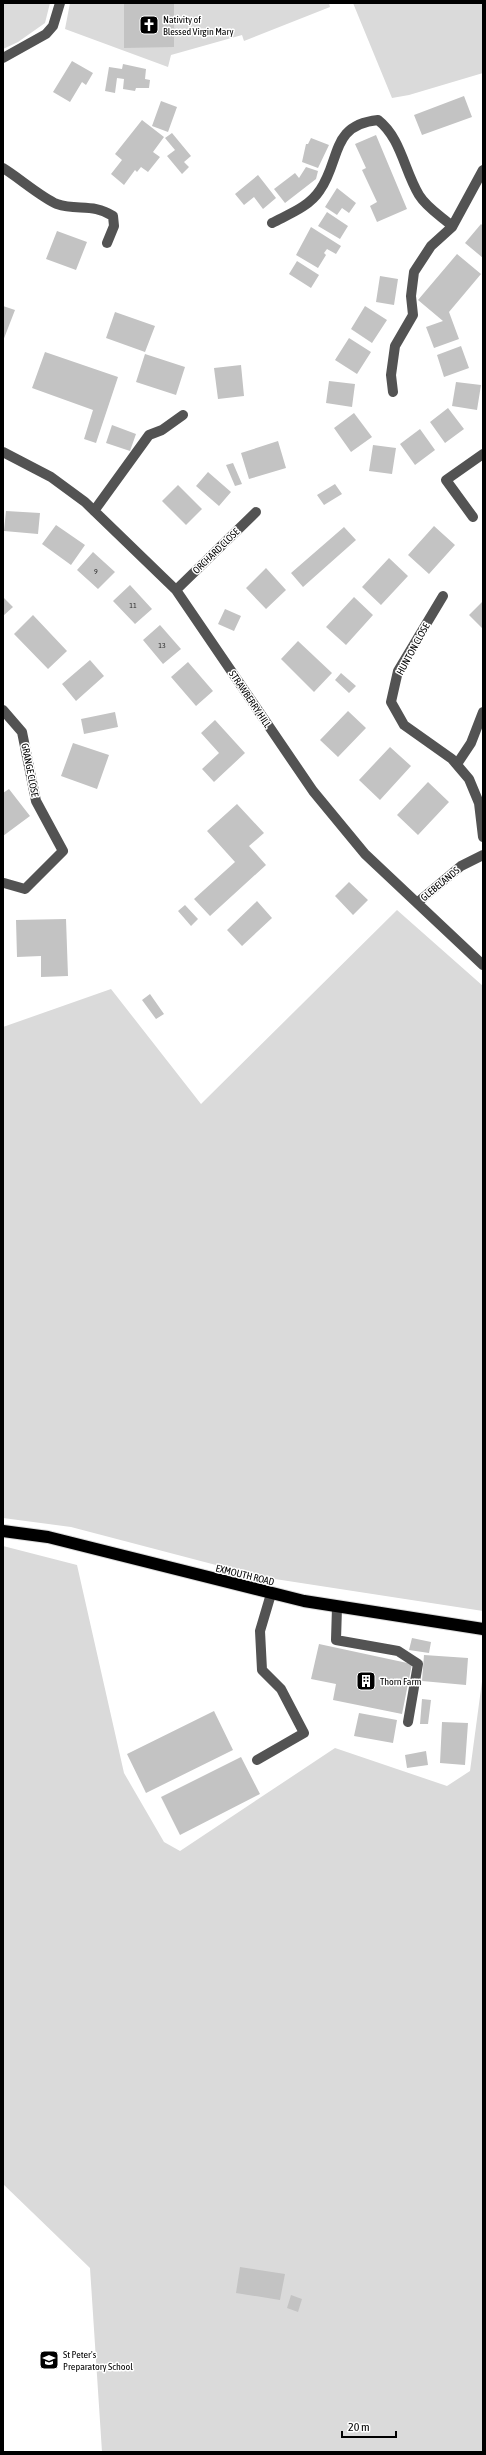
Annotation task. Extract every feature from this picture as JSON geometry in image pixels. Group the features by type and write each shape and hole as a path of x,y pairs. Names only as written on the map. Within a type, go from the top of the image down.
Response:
{"highway":[{"name":"EXMOUTH ROAD","path":"3,1531 48,1536 271,1594 338,1607 483,1630"}],"street":[{"path":"3,58 46,34 53,26 60,3"},
{"path":"272,223 301,208 321,190 342,136 364,121 378,120 389,129 418,193 425,204 452,226"},
{"path":"3,168 55,203 66,206 92,207 104,210 113,216 114,226 107,243"},
{"path":"393,392 391,375 395,346 413,315 411,296 414,272 431,246 452,226 483,170"},
{"path":"94,511 149,435 162,430 183,415"},
{"path":"3,464 6,454"},
{"name":"STRAWBERRY HILL","path":"6,454 51,476 94,511 176,590 313,791 365,854 418,902 483,965"},
{"path":"473,517 446,480 483,454"},
{"name":"ORCHARD CLOSE","path":"176,590 256,512"},
{"name":"HUNTON CLOSE","path":"443,596 398,671 391,702 404,725 429,741 457,764 469,779 479,804 483,837"},
{"name":"GRANGE CLOSE","path":"3,710 22,732 36,801 63,851 26,890 4,883"},
{"path":"457,764 471,743 483,712"},
{"name":"GLEBELANDS","path":"418,902 461,866 483,855"},
{"path":"258,1760 304,1733 281,1689 262,1670 260,1632 271,1594"},
{"path":"338,1607 336,1640 398,1652 418,1664 408,1722"}],"shaded area":[{"path":"3,3 50,3 45,23 18,42 3,49"},
{"path":"70,3 329,3 330,7 244,41 242,35 171,55 168,67 65,29"},
{"path":"353,3 483,3 483,73 409,95 392,98"},
{"path":"397,910 483,986 483,1611 262,1577 71,1527 3,1518 3,1027 111,989 201,1104"},
{"path":"3,1546 77,1565 124,1773 164,1842 180,1851 335,1748 447,1786 470,1771 483,1674 483,2452 102,2452 90,2268 3,2184"}],"building":[{"name":"Nativity of Blessed Virgin Mary","path":"124,3 174,3 174,47 124,48"},
{"path":"72,61 93,73 86,85 82,82 70,102 53,92"},
{"path":"123,64 146,69 145,79 150,80 149,88 136,88 135,91 123,89 124,79 117,78 115,93 105,91 109,67 122,69"},
{"path":"464,96 472,117 422,135 414,115"},
{"path":"161,101 177,107 168,132 152,126"},
{"path":"142,120 164,137 153,152 160,157 148,172 141,167 137,172 135,170 124,185 111,174 122,160 115,154"},
{"path":"172,133 191,156 184,162 189,167 182,174 167,156 175,150 165,138"},
{"path":"376,135 407,209 377,222 370,206 377,202 362,170 366,168 355,144"},
{"path":"311,138 329,145 318,168 302,162 306,144 308,144"},
{"path":"306,167 318,171 316,179 285,203 274,189 295,173 299,178"},
{"path":"258,175 276,198 263,209 254,197 244,205 235,194"},
{"path":"337,188 356,203 349,213 342,208 337,215 325,207"},
{"path":"327,212 348,226 340,239 318,226"},
{"path":"481,224 483,226 483,258 465,243"},
{"path":"311,227 341,246 336,254 327,249 324,253 326,255 318,268 296,255"},
{"path":"57,231 87,242 76,270 46,259"},
{"path":"457,254 481,274 449,312 459,339 434,348 426,327 443,321 418,300"},
{"path":"297,261 319,275 311,288 289,274"},
{"path":"380,276 398,279 394,305 376,302"},
{"path":"3,306 15,310 3,341"},
{"path":"365,306 387,320 372,343 351,329"},
{"path":"115,312 155,326 145,352 106,338"},
{"path":"349,338 371,352 357,374 335,360"},
{"path":"461,346 469,368 444,377 437,355"},
{"path":"45,352 118,377 96,443 84,439 93,410 32,388"},
{"path":"145,354 185,367 176,395 136,382"},
{"path":"241,365 244,396 218,399 214,368"},
{"path":"329,381 355,384 352,407 326,403"},
{"path":"456,382 481,385 477,410 452,406"},
{"path":"448,408 464,429 445,443 430,422"},
{"path":"354,413 372,437 351,452 334,428"},
{"path":"112,425 136,434 130,451 106,443"},
{"path":"420,429 435,450 415,465 400,444"},
{"path":"278,441 286,468 249,479 241,453"},
{"path":"373,445 396,448 392,474 369,471"},
{"path":"233,463 242,484 235,486 226,465"},
{"path":"208,472 231,492 219,506 196,486"},
{"path":"335,484 342,494 324,505 317,495"},
{"path":"178,485 202,509 186,525 162,501"},
{"path":"6,511 40,513 38,534 4,531"},
{"path":"56,525 85,545 71,565 42,544"},
{"path":"434,526 455,545 429,574 408,555"},
{"path":"344,527 356,540 303,587 291,573"},
{"path":"93,552 115,572 98,589 77,570"},
{"path":"389,558 408,576 381,605 362,587"},
{"path":"266,568 286,590 266,609 246,588"},
{"path":"130,585 152,609 135,624 113,601"},
{"path":"3,597 13,607 3,616"},
{"path":"354,597 373,615 346,645 326,627"},
{"path":"483,601 483,629 469,615"},
{"path":"225,609 241,616 234,631 218,624"},
{"path":"33,615 67,651 48,669 14,634"},
{"path":"160,625 181,649 163,664 143,640"},
{"path":"298,641 332,673 314,692 281,659"},
{"path":"90,660 104,676 76,701 62,684"},
{"path":"188,662 213,691 196,706 171,677"},
{"path":"341,673 356,686 349,693 335,680"},
{"path":"348,711 366,728 338,757 320,740"},
{"path":"115,712 118,727 84,734 81,719"},
{"path":"215,720 245,753 214,782 202,769 219,753 201,733"},
{"path":"73,743 109,755 97,789 61,776"},
{"path":"390,747 411,766 380,800 359,780"},
{"path":"428,782 449,802 418,835 397,815"},
{"path":"9,789 30,816 3,836 3,793"},
{"path":"237,804 264,833 249,846 266,865 210,916 194,899 235,862 207,831"},
{"path":"349,882 368,900 353,915 335,896"},
{"path":"257,901 272,918 242,946 227,930"},
{"path":"185,905 198,919 191,926 178,911"},
{"path":"66,919 68,976 41,977 41,956 17,957 16,920"},
{"path":"150,994 164,1014 156,1019 142,1000"},
{"path":"412,1638 431,1642 429,1653 409,1650"},
{"name":"Thorn Farm","path":"319,1644 412,1664 402,1714 333,1700 336,1684 311,1679"},
{"path":"424,1655 468,1658 466,1685 422,1681"},
{"path":"422,1699 431,1700 428,1724 420,1724"},
{"path":"214,1711 233,1750 146,1793 127,1754"},
{"path":"359,1713 397,1720 393,1743 354,1736"},
{"path":"442,1722 468,1723 465,1765 440,1763"},
{"path":"426,1751 428,1765 407,1768 405,1755"},
{"path":"241,1757 260,1794 180,1835 161,1797"},
{"path":"240,2267 285,2274 280,2300 236,2293"},
{"path":"291,2295 302,2299 298,2312 287,2308"}],"place":[{"name":"Nativity of Blessed Virgin Mary","path":"149,25"},
{"name":"Thorn Farm","path":"366,1681"},
{"name":"St Peter's Preparatory School","path":"49,2360"}]}
